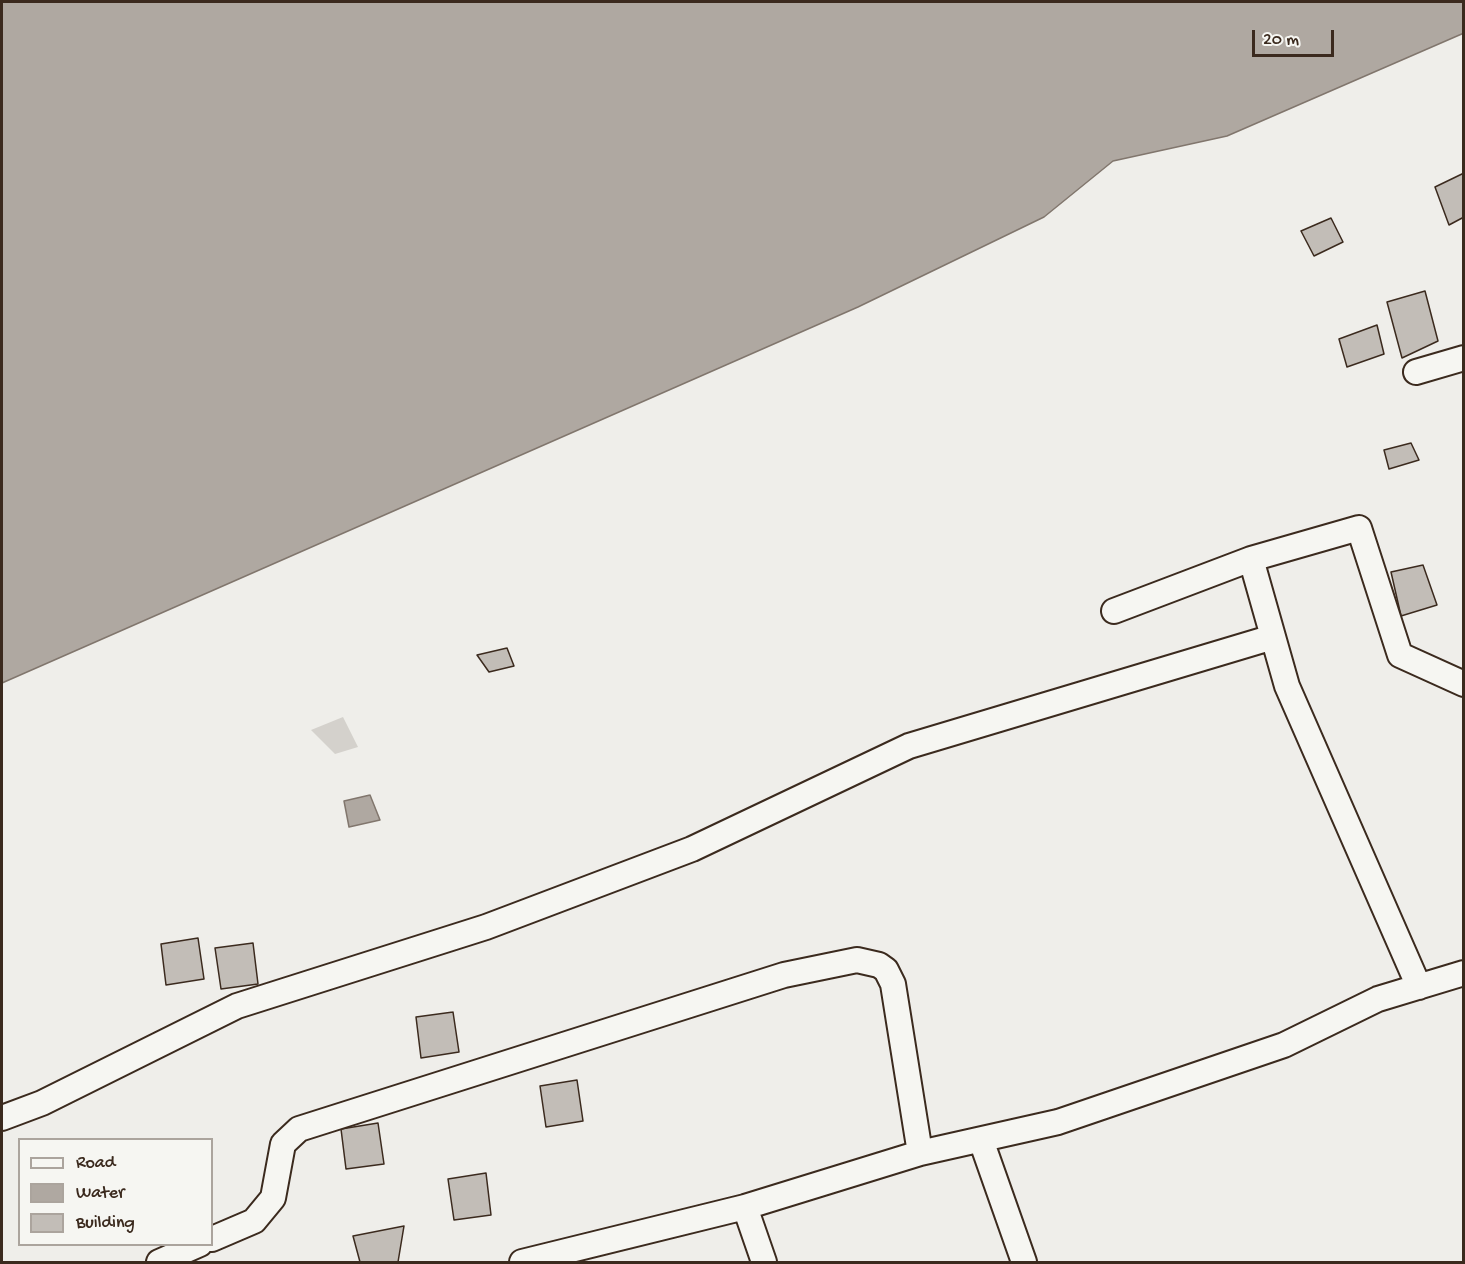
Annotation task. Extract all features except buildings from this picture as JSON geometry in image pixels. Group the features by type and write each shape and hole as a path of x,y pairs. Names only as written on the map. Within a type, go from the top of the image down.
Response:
{"street":[{"path":"1416,372 1464,358"},
{"path":"1114,611 1251,559 1359,528 1400,655 1464,684"},
{"path":"1251,559 1287,686 1419,987"},
{"path":"2,1118 42,1103 237,1006 486,927 692,849 909,746 1273,637"},
{"path":"213,1239 254,1221 273,1198 283,1144 299,1129 784,975 857,960 879,965 886,970 893,984 920,1153"},
{"path":"522,1263 745,1207 920,1153 1058,1122 1284,1045 1378,999 1464,974"},
{"path":"981,1140 1024,1263"},
{"path":"745,1207 764,1263"},
{"path":"159,1263 198,1246"}],"shaded area":[{"path":"343,717 358,747 335,754 311,730"}],"water":[{"path":"2,2 1463,2 1464,33 1227,136 1113,161 1044,217 858,307 2,683"},
{"path":"370,795 380,820 349,827 344,801"}]}
